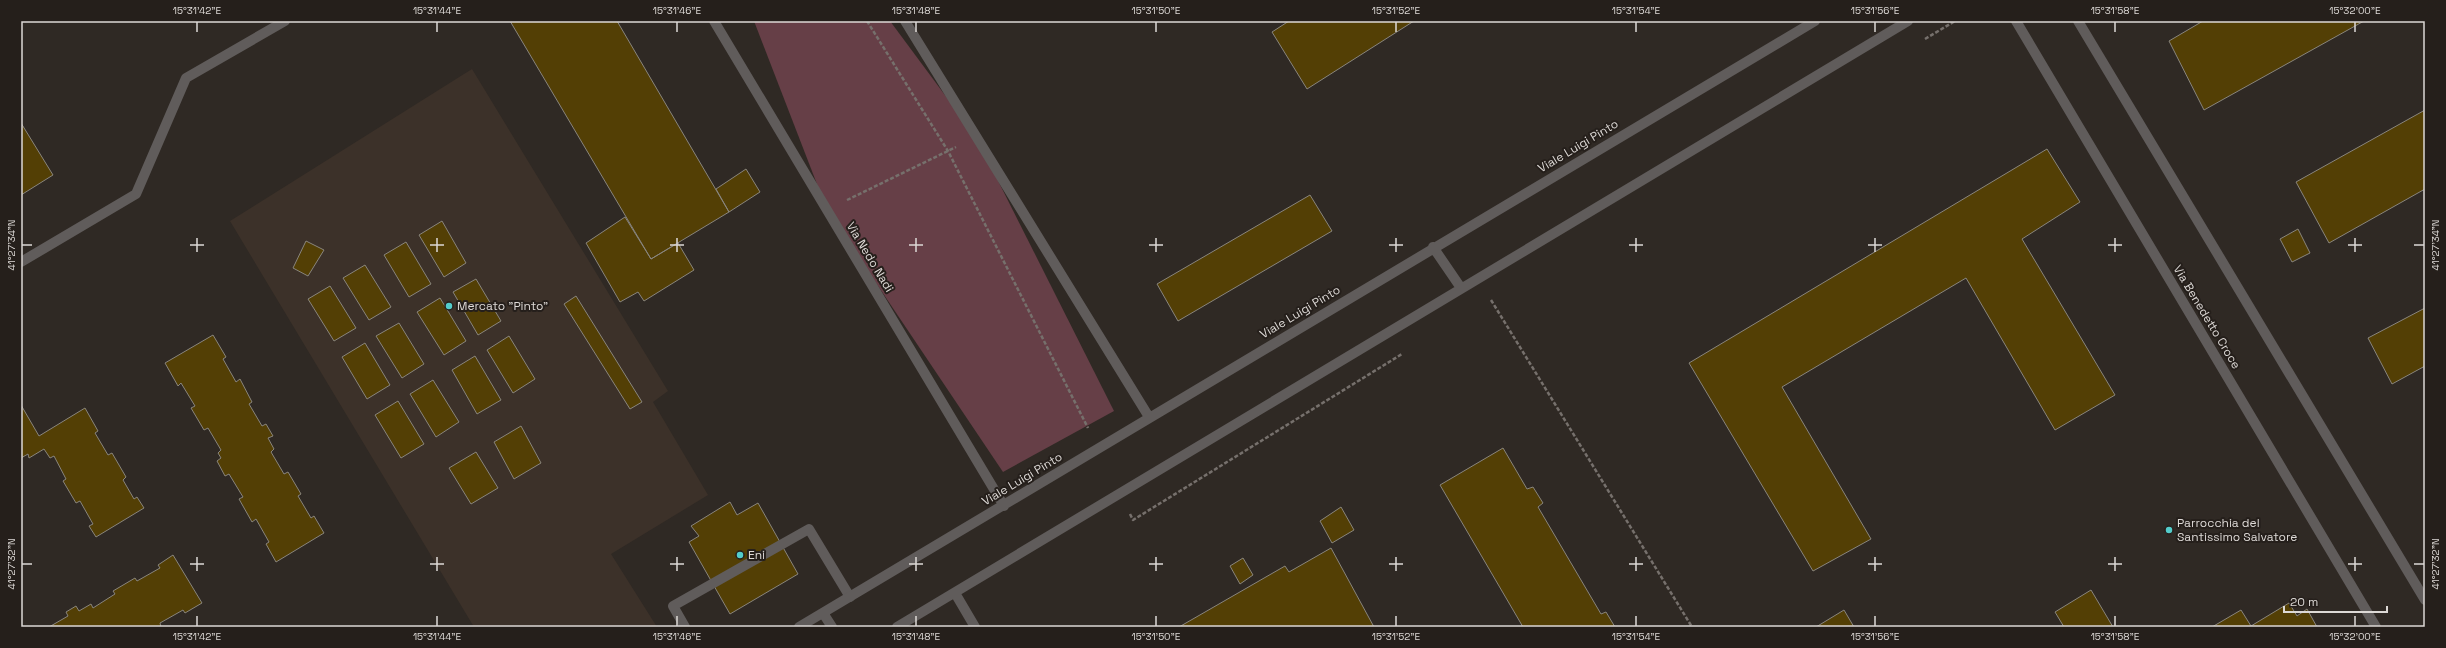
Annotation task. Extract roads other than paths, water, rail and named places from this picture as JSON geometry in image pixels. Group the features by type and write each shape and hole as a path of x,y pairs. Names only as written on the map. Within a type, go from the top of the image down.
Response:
{"street":[{"path":"21,262 136,194 186,78 284,21"},
{"name":"Via Nedo Nadi","path":"714,21 1004,506"},
{"path":"905,21 1149,417"},
{"name":"Viale Luigi Pinto","path":"799,627 1004,506 1149,417 1433,247 1815,21"},
{"path":"897,627 1908,21"},
{"name":"Via Benedetto Croce","path":"2016,21 2376,627"},
{"path":"2078,21 2425,600"},
{"path":"1433,247 1461,288"},
{"path":"685,627 673,606 810,529 850,597"},
{"path":"955,593 975,627"},
{"path":"823,613 832,627"}],"place":[{"name":"Mercato \"Pinto\"","path":"449,306"},
{"name":"Parrocchia del Santissimo Salvatore","path":"2169,530"},
{"name":"Eni","path":"740,555"}]}
